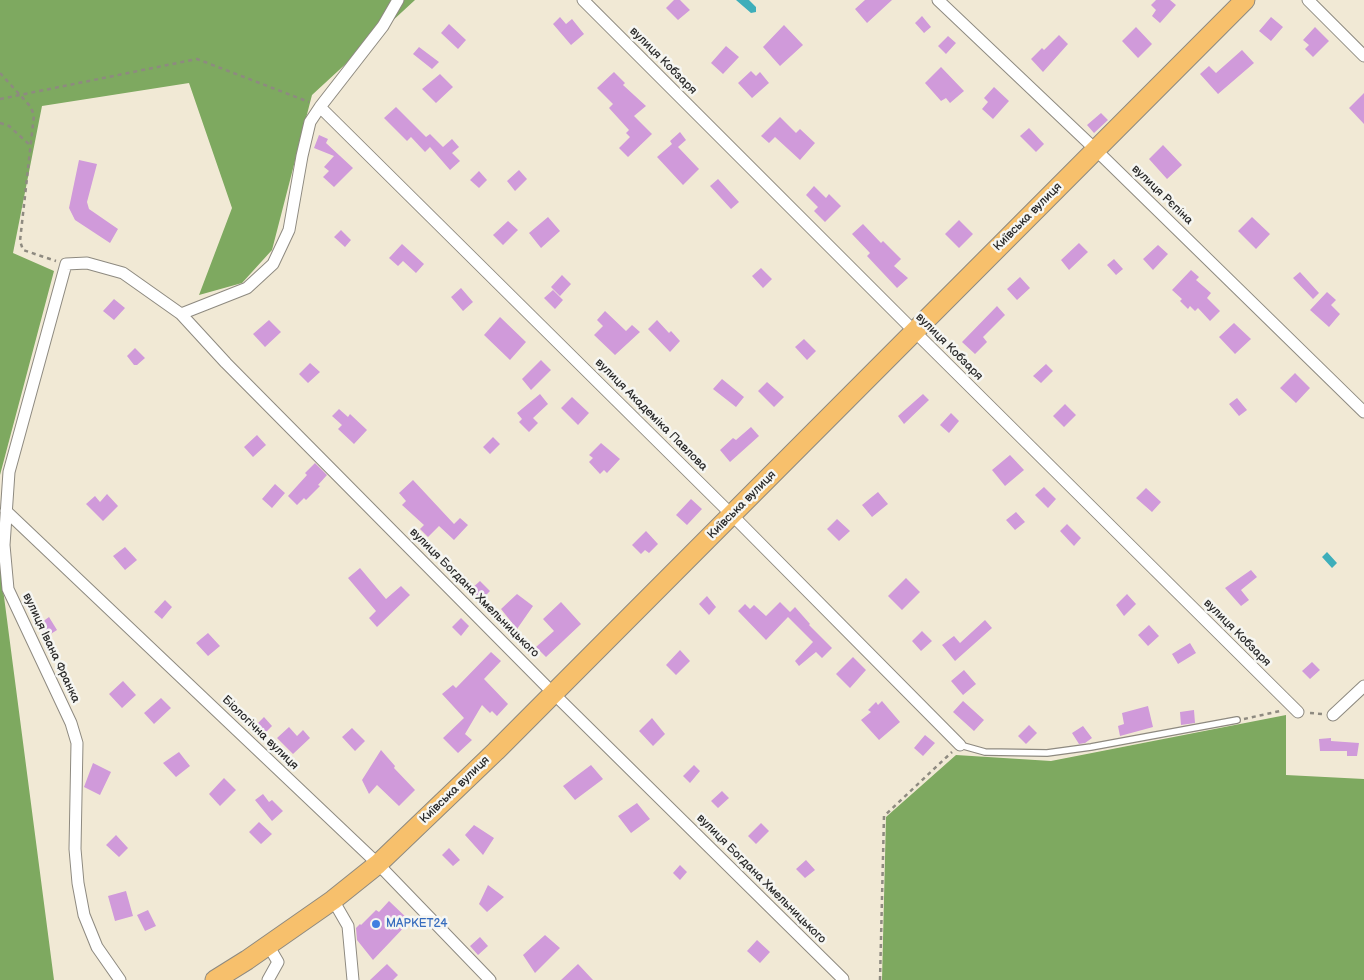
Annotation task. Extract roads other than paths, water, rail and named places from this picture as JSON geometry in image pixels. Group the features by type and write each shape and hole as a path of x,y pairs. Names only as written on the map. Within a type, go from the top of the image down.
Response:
{"highway":[{"name":"Київська вулиця","path":"214,980 333,900 378,864 496,751 1245,0"}],"street":[{"path":"181,314 247,288 273,264 289,230 310,122 383,26 398,0"},
{"name":"вулиця Кобзаря","path":"583,0 1296,710"},
{"name":"вулиця Рєпіна","path":"938,0 1096,150 1364,412"},
{"path":"1308,0 1364,56"},
{"name":"вулиця Академіка Павлова","path":"320,107 732,515 960,745"},
{"name":"вулиця Богдана Хмельницького","path":"66,264 87,263 123,273 181,314 226,363 553,693 843,978"},
{"name":"вулиця Івана Франка","path":"66,264 10,472 4,545 8,589 72,723 77,743 75,849 78,883 84,915 97,947 120,980"},
{"name":"Біологічна вулиця","path":"6,511 378,864 490,980"},
{"path":"1333,715 1364,686"},
{"path":"333,900 348,926 353,980"},
{"path":"268,945 278,962 268,980"}],"lane":[{"path":"960,745 985,752 1046,753 1091,747 1237,720"}],"water":[{"path":"736,0 749,0 756,7 756,12 751,13"},
{"path":"1327,552 1337,563 1332,568 1322,557"}],"place":[{"name":"МАРКЕТ24","path":"376,924"}]}
